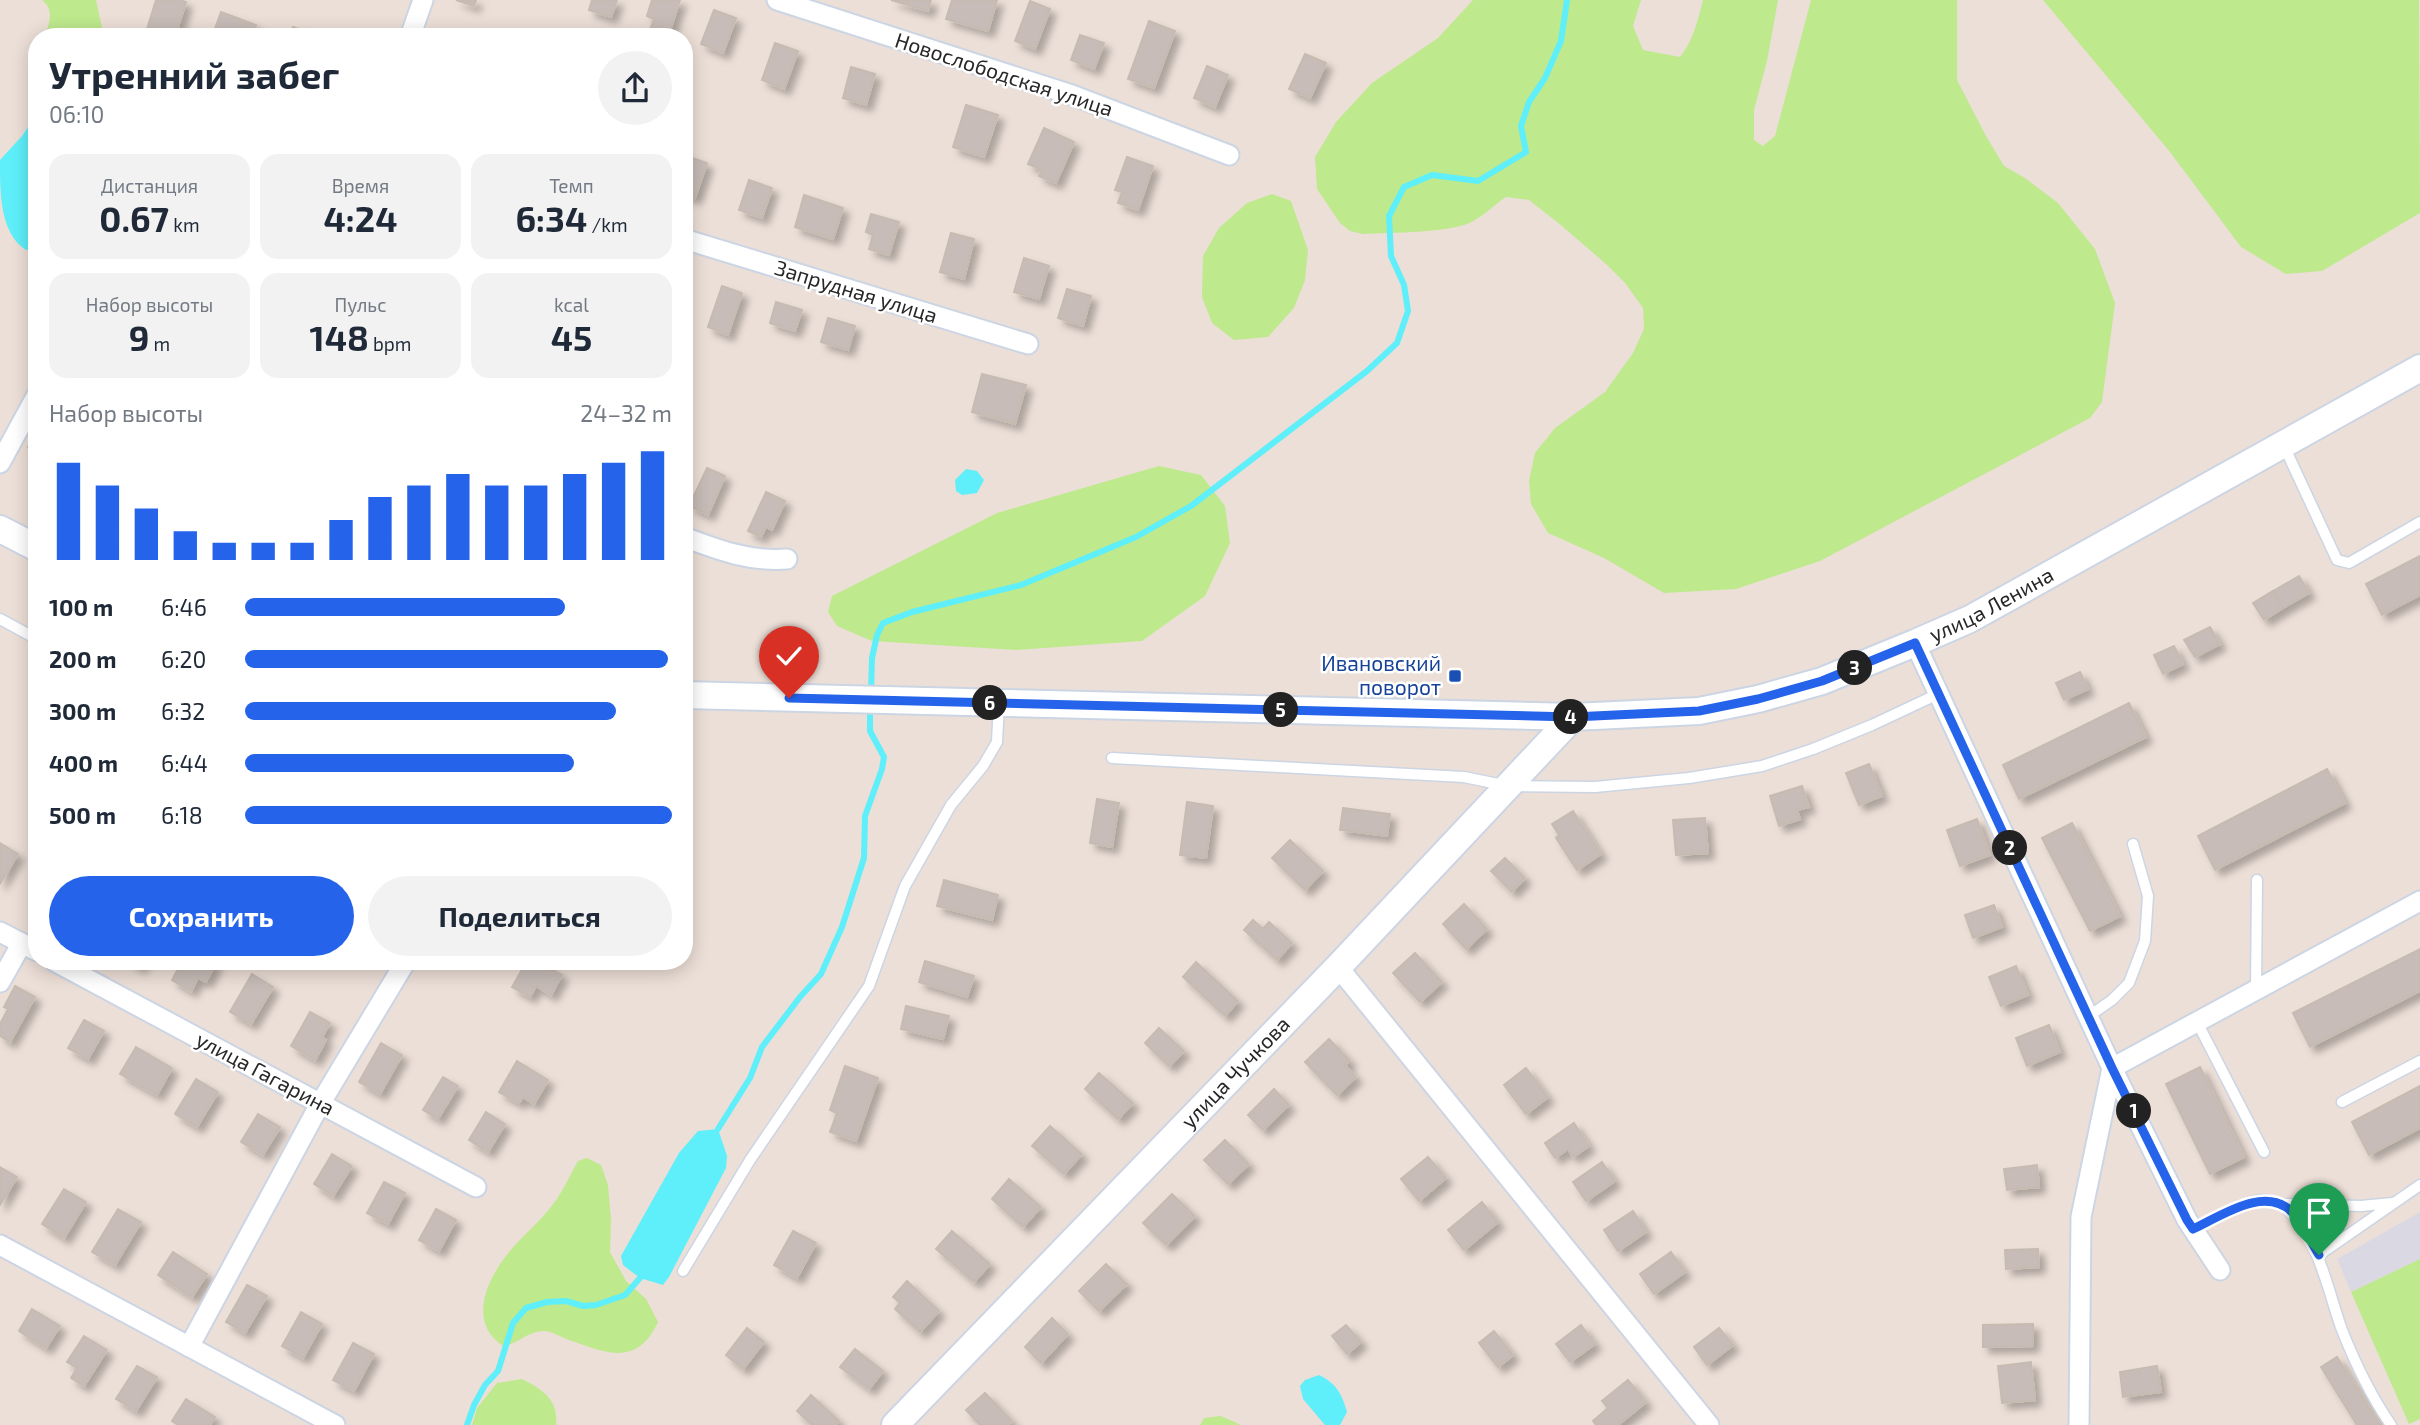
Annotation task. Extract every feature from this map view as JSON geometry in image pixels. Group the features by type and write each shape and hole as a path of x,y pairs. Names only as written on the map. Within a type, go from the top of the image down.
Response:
{"main road":[{"name":"улица Ленина","path":"693,695 1573,717 1699,711 1758,699 1822,681 1970,620 2420,368"},
{"path":"0,529 28,543"},
{"name":"улица Чучкова","path":"895,1425 1338,967 1573,717"}],"street":[{"path":"414,28 423,0"},
{"name":"Новослободская улица","path":"777,0 1072,95 1229,155"},
{"name":"Запрудная улица","path":"693,242 1028,344"},
{"path":"0,463 28,412"},
{"path":"693,540 751,559 787,559"},
{"path":"1915,643 2112,1068 2193,1229 2220,1270"},
{"path":"2079,1425 2081,1217 2112,1068 2420,901"},
{"path":"0,932 28,946"},
{"path":"0,982 28,948"},
{"path":"1338,967 1709,1425"},
{"name":"улица Гагарина","path":"71,970 476,1186"},
{"path":"189,1347 320,1104 401,970"},
{"path":"0,1245 335,1425"}],"lane":[{"path":"2284,445 2337,561 2349,563 2420,522"},
{"path":"0,619 28,634"},
{"path":"1112,758 1464,777 1508,786 1595,787 1689,778 1762,766 1872,725 1938,694"},
{"path":"683,1271 750,1160 869,986 905,887 951,805 984,766 997,742 999,704"},
{"path":"2089,1016 2112,1000 2129,982 2145,941 2148,896 2133,844"},
{"path":"2256,990 2257,880"},
{"path":"2197,1022 2264,1152"},
{"path":"2342,1102 2420,1060"},
{"path":"2319,1255 2420,1185"},
{"path":"2193,1229 2261,1200 2280,1204 2361,1206 2394,1203"},
{"path":"2280,1204 2293,1213 2319,1255 2342,1329 2375,1402 2391,1425"}],"shaded area":[{"path":"2420,1212 2420,1259 2351,1292 2337,1259"}],"green space":[{"path":"42,0 96,0 102,28 47,28 50,12"},
{"path":"1473,0 1641,0 1633,26 1643,50 1680,57 1692,37 1703,0 1778,0 1767,61 1754,110 1754,140 1763,146 1775,136 1811,0 1957,0 1957,80 1986,136 2004,166 2058,203 2095,249 2115,303 2102,402 2090,418 1820,561 1736,589 1664,593 1604,558 1548,533 1531,504 1529,481 1535,453 1555,428 1605,392 1633,353 1644,329 1643,308 1625,283 1606,264 1529,200 1506,197 1475,220 1452,228 1363,234 1350,231 1340,223 1317,189 1315,157 1336,122 1372,83 1438,38"},
{"path":"2043,0 2419,0 2420,213 2322,271 2286,274 2241,247 2170,152"},
{"path":"1272,194 1291,201 1308,250 1305,280 1294,308 1268,337 1234,340 1212,323 1202,297 1203,256 1219,228 1247,203"},
{"path":"1159,466 1201,475 1225,506 1230,543 1205,596 1142,641 1016,650 872,641 837,626 828,612 832,596 997,513"},
{"path":"587,1158 601,1165 608,1185 610,1252 626,1281 646,1299 658,1322 640,1346 617,1353 544,1331 503,1346 492,1336 486,1325 483,1313 488,1287 509,1252 554,1203 578,1161"},
{"path":"2420,1259 2420,1419 2409,1424 2351,1292"},
{"path":"522,1379 548,1396 555,1409 556,1425 472,1425 477,1408 497,1383"},
{"path":"1221,1416 1241,1425 1200,1425 1204,1418"}],"water":[{"path":"28,127 26,250 11,234 1,199 0,160"},
{"path":"966,469 977,471 984,480 977,493 962,495 956,491 955,480"},
{"path":"718,1129 727,1156 726,1168 669,1277 663,1285 640,1278 623,1265 621,1256 679,1153 698,1131"},
{"path":"1319,1375 1334,1385 1343,1400 1347,1412 1340,1425 1325,1425 1303,1399 1300,1386 1305,1380"}],"building":[{"path":"156,0 186,2 178,28 147,28"},
{"path":"456,0 476,0 474,6"},
{"path":"592,0 617,0 611,17 589,10"},
{"path":"652,0 680,0 671,28 651,28 654,19 647,16"},
{"path":"891,0 931,0 928,11"},
{"path":"952,0 997,0 988,31 946,19"},
{"path":"1030,1 1050,9 1035,49 1015,41"},
{"path":"714,10 736,18 723,53 701,44"},
{"path":"221,12 256,25 255,28 215,28"},
{"path":"1149,21 1175,31 1154,88 1128,79"},
{"path":"1080,35 1104,43 1094,69 1071,60"},
{"path":"775,43 798,51 784,89 762,80"},
{"path":"1305,54 1326,63 1310,98 1289,89"},
{"path":"1207,66 1228,75 1215,107 1194,98"},
{"path":"851,67 875,74 866,105 843,98"},
{"path":"966,105 998,115 984,157 953,147"},
{"path":"1044,128 1074,142 1056,183 1039,176 1042,170 1028,164"},
{"path":"1127,157 1153,166 1138,210 1118,203 1122,192 1115,190"},
{"path":"693,158 707,163 695,198 693,197"},
{"path":"749,180 772,188 762,218 739,210"},
{"path":"804,195 843,208 833,239 795,227"},
{"path":"871,214 899,222 889,255 869,249 873,235 866,232"},
{"path":"951,233 974,239 964,279 940,272"},
{"path":"1024,258 1049,266 1039,299 1014,292"},
{"path":"722,286 742,293 728,335 708,327"},
{"path":"1067,289 1091,296 1083,326 1058,318"},
{"path":"776,302 802,310 795,331 770,323"},
{"path":"828,318 855,326 848,350 821,342"},
{"path":"982,374 1026,385 1015,424 972,412"},
{"path":"707,468 725,476 708,515 693,508 693,498"},
{"path":"766,492 785,501 772,530 766,527 761,537 748,531"},
{"path":"2420,556 2420,595 2382,615 2366,584"},
{"path":"2299,576 2309,593 2283,608 2273,591"},
{"path":"2273,591 2283,608 2264,620 2253,603"},
{"path":"2210,627 2220,644 2195,657 2184,640"},
{"path":"2174,646 2183,664 2163,674 2154,655"},
{"path":"2080,672 2088,689 2064,700 2056,683"},
{"path":"2129,703 2146,737 2019,799 2003,765"},
{"path":"1869,764 1882,796 1859,805 1846,773"},
{"path":"2327,769 2345,803 2215,870 2198,836"},
{"path":"1802,786 1809,807 1797,810 1800,819 1779,826 1770,796"},
{"path":"1097,799 1119,803 1112,847 1090,843"},
{"path":"1187,802 1213,806 1206,858 1180,855"},
{"path":"1343,808 1390,814 1387,836 1340,830"},
{"path":"1573,811 1601,854 1577,870 1556,838 1559,835 1552,824"},
{"path":"1705,818 1708,853 1676,855 1673,820"},
{"path":"1977,819 1990,855 1960,866 1947,830"},
{"path":"2072,823 2120,916 2090,931 2042,838"},
{"path":"1290,840 1323,871 1305,890 1272,858"},
{"path":"0,843 18,854 0,884"},
{"path":"1505,858 1525,878 1512,892 1491,871"},
{"path":"944,880 998,895 992,920 937,906"},
{"path":"1464,904 1487,929 1466,949 1443,924"},
{"path":"1994,905 2002,927 1973,938 1965,915"},
{"path":"1253,920 1263,929 1269,922 1292,943 1277,960 1244,930"},
{"path":"2420,949 2420,991 2310,1047 2293,1013"},
{"path":"1415,953 1442,982 1420,1002 1393,973"},
{"path":"925,961 974,976 967,997 919,982"},
{"path":"1196,962 1238,1001 1225,1016 1183,977"},
{"path":"2016,966 2028,995 2001,1006 1989,977"},
{"path":"177,970 212,970 206,982 198,978 191,991 172,980"},
{"path":"522,970 553,970 562,975 551,995 536,986 530,997 512,987"},
{"path":"252,974 273,987 251,1024 230,1012"},
{"path":"15,986 35,997 10,1042 0,1036 0,1024 8,1009 4,1007"},
{"path":"906,1006 949,1016 943,1039 901,1029"},
{"path":"310,1012 330,1023 322,1037 326,1040 315,1060 291,1046"},
{"path":"84,1020 104,1031 88,1059 68,1048"},
{"path":"2049,1025 2060,1052 2027,1066 2016,1038"},
{"path":"1159,1028 1184,1051 1169,1066 1145,1043"},
{"path":"1329,1039 1350,1061 1345,1065 1356,1077 1337,1095 1305,1062"},
{"path":"381,1043 402,1055 380,1094 359,1082"},
{"path":"136,1047 172,1068 157,1095 120,1074"},
{"path":"517,1061 548,1080 534,1104 523,1097 519,1103 499,1092"},
{"path":"845,1066 878,1078 856,1141 830,1132 837,1113 830,1110"},
{"path":"2200,1067 2244,1157 2210,1174 2166,1084"},
{"path":"1526,1068 1548,1097 1526,1114 1504,1085"},
{"path":"1099,1073 1133,1103 1118,1119 1085,1089"},
{"path":"443,1077 458,1086 438,1119 423,1110"},
{"path":"196,1079 218,1092 197,1127 175,1114"},
{"path":"2420,1086 2420,1128 2369,1155 2352,1122"},
{"path":"1274,1089 1289,1105 1263,1130 1248,1115"},
{"path":"486,1112 505,1124 488,1152 469,1140"},
{"path":"258,1114 280,1127 263,1155 241,1142"},
{"path":"1574,1123 1589,1146 1573,1157 1568,1149 1555,1158 1545,1143"},
{"path":"1050,1126 1082,1154 1064,1174 1032,1146"},
{"path":"1225,1140 1249,1164 1228,1184 1204,1160"},
{"path":"332,1154 352,1166 333,1196 314,1184"},
{"path":"1428,1157 1446,1178 1419,1201 1401,1179"},
{"path":"1602,1162 1615,1181 1586,1201 1573,1182"},
{"path":"2037,1165 2039,1187 2007,1190 2004,1169"},
{"path":"0,1167 17,1177 0,1205"},
{"path":"1009,1179 1041,1207 1023,1227 992,1199"},
{"path":"384,1182 405,1193 388,1224 367,1213"},
{"path":"64,1189 86,1202 64,1238 42,1224"},
{"path":"1172,1194 1195,1216 1166,1245 1143,1223"},
{"path":"1482,1202 1498,1222 1464,1250 1448,1230"},
{"path":"118,1209 141,1222 115,1265 92,1252"},
{"path":"436,1209 456,1220 439,1251 419,1240"},
{"path":"1633,1211 1646,1232 1618,1251 1604,1230"},
{"path":"793,1231 816,1243 797,1278 774,1265"},
{"path":"952,1231 990,1264 974,1282 936,1249"},
{"path":"2038,1249 2039,1267 2006,1269 2005,1250"},
{"path":"173,1252 207,1274 192,1297 158,1275"},
{"path":"1671,1252 1685,1272 1654,1294 1640,1274"},
{"path":"1106,1264 1127,1284 1099,1311 1079,1291"},
{"path":"907,1281 939,1311 920,1332 895,1309 900,1303 893,1297"},
{"path":"247,1285 267,1296 245,1333 226,1322"},
{"path":"32,1309 60,1326 46,1348 19,1331"},
{"path":"301,1312 322,1324 303,1358 282,1346"},
{"path":"1052,1318 1068,1334 1041,1363 1025,1347"},
{"path":"2033,1324 2033,1346 1983,1347 1983,1325"},
{"path":"1346,1325 1361,1342 1347,1354 1332,1336"},
{"path":"1581,1325 1595,1344 1570,1362 1556,1344"},
{"path":"747,1328 764,1342 743,1369 726,1355"},
{"path":"1719,1328 1733,1345 1707,1365 1694,1347"},
{"path":"1494,1331 1513,1355 1498,1367 1479,1343"},
{"path":"84,1336 107,1350 84,1386 71,1378 77,1368 67,1362"},
{"path":"353,1343 374,1354 354,1391 333,1380"},
{"path":"855,1349 883,1371 869,1389 840,1367"},
{"path":"2337,1357 2380,1425 2357,1425 2321,1367"},
{"path":"2031,1362 2035,1400 2002,1403 1998,1366"},
{"path":"137,1366 157,1377 136,1411 116,1399"},
{"path":"2157,1366 2161,1392 2123,1397 2120,1372"},
{"path":"1628,1380 1646,1402 1618,1425 1596,1425 1593,1421 1608,1408 1602,1401"},
{"path":"985,1393 1012,1421 1008,1425 980,1425 966,1410"},
{"path":"811,1395 839,1421 835,1425 812,1425 797,1411"},
{"path":"186,1399 215,1417 210,1425 178,1425 172,1421"}],"waterway":[{"path":"871,692 872,658 877,635 883,623 912,612 1021,585 1136,537 1191,506 1367,371 1397,343 1408,311 1404,285 1391,256 1389,216 1404,187 1432,175 1478,181 1526,152 1521,126 1529,102 1545,78 1561,41 1567,0"},
{"path":"718,1129 750,1078 762,1047 821,974 842,927 864,858 865,816 884,757 870,731 870,706"},
{"path":"467,1425 485,1385 498,1371 513,1323 526,1308 547,1302 566,1301 583,1306 596,1305 625,1295 640,1278"}],"place":[{"name":"Ивановский поворот","path":"1455,676"}],"route":[{"path":"789,698 1573,717 1636,716 1699,711 1758,699 1822,681 1915,643 2112,1068 2187,1220 2193,1229 2261,1200 2280,1204 2293,1213 2319,1255"}]}
